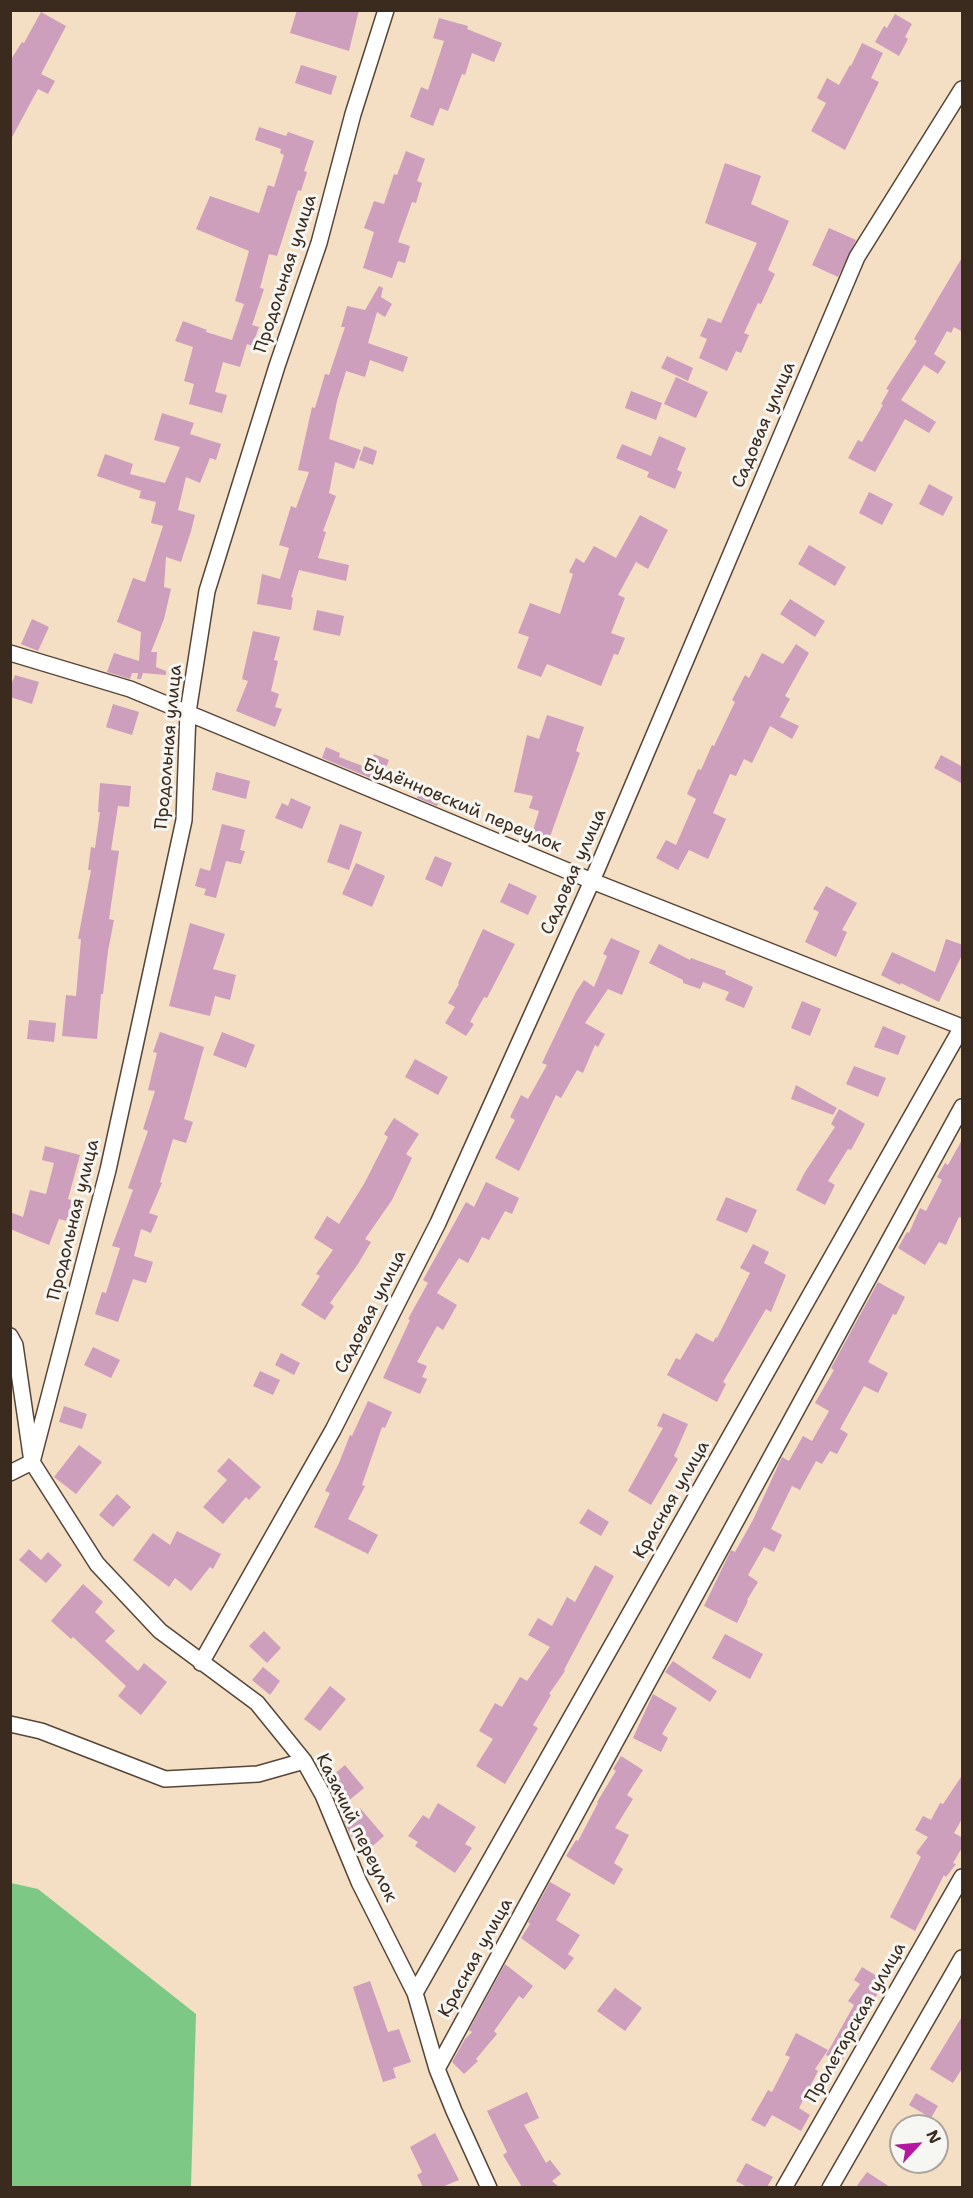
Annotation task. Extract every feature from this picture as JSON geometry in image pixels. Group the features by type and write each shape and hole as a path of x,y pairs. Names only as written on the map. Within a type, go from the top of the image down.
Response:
{"street":[{"name":"Продольная улица","path":"32,1462 108,1170 184,820 188,712 207,591 277,366 319,243 353,114 386,10"},
{"name":"Садовая улица","path":"201,1663 333,1430 438,1223 592,881 857,257 963,89"},
{"name":"Будённовский переулок","path":"10,653 130,688 592,881 963,1027"},
{"name":"Красная улица","path":"415,1993 963,1027"},
{"name":"Красная улица","path":"437,2069 963,1107"},
{"path":"10,1336 15,1346 32,1462 10,1473"},
{"name":"Казачий переулок","path":"32,1462 97,1564 160,1631 257,1703 304,1761 323,1795 360,1882 415,1993 437,2069 489,2187"},
{"path":"10,1724 41,1731 165,1779 258,1774 304,1761"},
{"name":"Пролетарская улица","path":"784,2187 963,1877"},
{"path":"830,2187 963,1958"}],"green space":[{"path":"11,1883 38,1889 196,2014 191,2187 11,2187"}],"building":[{"path":"297,10 359,10 349,51 290,33"},
{"path":"41,12 66,26 41,74 55,81 48,94 38,89 10,141 10,61 22,42 24,43"},
{"path":"895,14 912,24 905,37 908,39 899,56 875,42 884,26 887,28"},
{"path":"439,18 468,26 467,29 502,43 494,62 472,53 465,75 462,74 448,111 440,108 433,126 410,117 421,87 428,90 444,41 433,38"},
{"path":"862,43 883,53 871,78 879,82 845,150 811,131 826,103 817,98 827,78 839,85"},
{"path":"301,65 337,76 331,95 295,83"},
{"path":"259,127 286,136 288,132 314,141 304,171 307,172 301,191 298,190 277,256 269,254 260,288 264,289 252,325 259,327 252,346 247,344 240,367 223,362 215,392 227,395 222,413 189,404 194,384 184,381 193,347 175,341 183,321 207,330 206,332 232,340 244,304 235,301 249,251 196,229 210,196 259,213 268,185 274,187 284,155 280,153 281,149 255,140"},
{"path":"406,151 425,159 417,181 422,183 416,203 412,202 398,242 410,246 405,263 398,261 392,278 363,268 374,232 364,228 374,201 384,204 394,174 397,175"},
{"path":"725,163 761,176 751,204 789,221 768,270 775,274 744,333 749,335 741,353 736,351 727,371 699,358 707,339 700,336 708,318 721,323 757,243 705,223"},
{"path":"829,228 856,240 838,277 812,265"},
{"path":"963,256 963,332 954,327 951,333 947,331 934,354 946,362 938,374 924,365 901,400 936,422 929,433 905,419 875,472 848,458 858,440 862,442 883,405 881,404 889,390 886,389 917,341 914,339"},
{"path":"379,286 383,288 381,297 392,304 385,317 377,312 368,343 408,357 403,372 370,360 365,377 346,371 337,401 329,439 361,450 354,469 335,462 329,493 336,496 323,531 326,532 318,558 349,565 346,581 299,570 291,597 293,598 291,610 257,604 262,574 280,579 289,548 279,545 291,506 296,508 309,472 298,470 312,407 315,408 325,374 329,375 345,327 341,327 347,306 365,310"},
{"path":"667,356 693,368 688,381 661,368"},
{"path":"676,377 708,392 696,418 664,404"},
{"path":"631,391 662,403 656,420 625,408"},
{"path":"162,413 194,423 190,434 221,444 216,460 210,458 200,483 186,477 178,510 195,515 191,531 181,562 166,557 164,587 171,589 164,619 151,652 157,652 156,667 166,671 166,675 143,673 141,679 137,679 138,673 132,673 130,679 107,672 114,653 139,661 141,632 117,622 133,578 145,582 163,526 151,523 156,502 139,498 141,491 97,476 105,454 133,464 130,474 165,483 180,447 154,440"},
{"path":"659,436 686,448 677,470 682,472 675,489 647,477 649,472 616,458 622,444 651,456"},
{"path":"364,446 377,451 373,465 359,460"},
{"path":"929,484 953,497 943,516 919,504"},
{"path":"869,492 893,504 882,525 859,513"},
{"path":"640,515 668,530 648,569 636,562 618,595 625,598 611,633 625,638 618,655 614,654 601,686 547,664 541,677 517,668 529,637 518,633 530,603 560,614 573,574 569,572 576,558 584,563 594,546 616,558"},
{"path":"809,545 846,567 835,586 798,564"},
{"path":"790,599 825,621 815,637 780,614"},
{"path":"317,610 344,616 340,636 313,630"},
{"path":"32,619 49,627 38,651 21,644"},
{"path":"253,631 280,637 274,660 278,661 271,691 279,694 275,707 282,709 275,727 236,711 248,681 242,679"},
{"path":"796,644 809,653 785,696 790,699 780,717 799,726 792,739 770,726 752,763 744,759 736,776 730,774 713,813 726,819 708,859 689,850 678,870 656,858 666,840 676,845 696,799 687,794 698,769 701,770 712,745 714,746 735,702 732,700 745,675 749,678 762,653 783,664"},
{"path":"15,675 39,682 32,704 10,697 10,688"},
{"path":"113,704 139,712 132,735 106,727"},
{"path":"547,715 584,727 576,751 580,753 547,845 530,840 539,811 529,808 533,796 514,792 527,735 539,739"},
{"path":"326,747 340,753 339,757 368,768 374,754 389,760 380,782 322,758"},
{"path":"941,755 963,767 963,784 934,768"},
{"path":"216,772 250,781 246,799 212,790"},
{"path":"100,783 131,786 129,807 118,806 111,850 119,851 109,919 114,920 103,994 101,994 97,1039 62,1036 66,995 76,996 81,939 78,939 91,870 88,870 91,847 95,848 100,812 98,812"},
{"path":"422,785 442,794 437,806 417,798"},
{"path":"291,798 311,807 302,829 275,818 282,803 288,806"},
{"path":"222,824 245,830 240,850 245,851 241,864 226,861 216,898 204,895 206,889 195,886 200,868 210,871"},
{"path":"340,824 362,832 349,870 327,862"},
{"path":"435,856 452,863 442,887 425,879"},
{"path":"356,863 385,876 372,907 342,894"},
{"path":"509,883 537,896 528,915 500,902"},
{"path":"826,886 857,903 842,930 847,932 836,957 805,942 819,912 813,909"},
{"path":"190,923 225,934 213,969 236,975 230,1000 215,996 210,1016 169,1006"},
{"path":"483,929 515,944 487,998 484,997 470,1022 474,1024 466,1036 445,1023 455,1007 448,1003 459,984"},
{"path":"611,938 640,951 622,995 608,989 585,1023 605,1034 598,1047 595,1045 583,1073 577,1070 561,1098 556,1095 519,1171 495,1158 515,1120 510,1117 521,1095 528,1099 547,1065 542,1063 576,992 584,980 594,987 607,956 603,954"},
{"path":"946,939 963,945 963,953 939,1002 881,975 892,952 935,972"},
{"path":"659,944 690,960 691,958 726,971 725,974 753,987 744,1008 725,1000 729,992 703,982 700,989 683,983 683,980 649,963"},
{"path":"802,1001 821,1009 810,1036 791,1028"},
{"path":"29,1020 56,1023 54,1042 27,1039"},
{"path":"883,1026 906,1036 898,1055 874,1047"},
{"path":"160,1032 204,1047 184,1119 193,1122 186,1143 173,1139 160,1182 162,1183 149,1213 158,1216 151,1233 141,1229 134,1256 153,1262 146,1283 133,1279 118,1322 95,1314 102,1292 106,1293 120,1248 112,1246 133,1190 128,1188 148,1131 143,1129 155,1091 148,1090 157,1053 153,1052"},
{"path":"222,1032 255,1045 246,1068 213,1055"},
{"path":"415,1059 448,1077 438,1095 405,1077"},
{"path":"854,1066 886,1078 878,1097 846,1084"},
{"path":"796,1085 837,1108 833,1115 791,1099"},
{"path":"839,1109 865,1124 851,1150 848,1149 828,1181 835,1185 825,1205 796,1190 805,1172 835,1127 831,1124"},
{"path":"394,1118 419,1134 406,1154 412,1158 392,1200 365,1239 371,1242 330,1303 334,1306 325,1320 301,1305 320,1276 316,1274 333,1250 314,1238 327,1216 339,1224 364,1184 388,1137 384,1134"},
{"path":"963,1138 963,1218 959,1217 946,1245 939,1242 925,1265 898,1248 907,1232 909,1233 920,1208 926,1211 942,1180 937,1177 945,1163 948,1165"},
{"path":"45,1146 80,1155 68,1199 72,1200 67,1221 59,1219 49,1245 10,1229 10,1212 23,1217 30,1190 46,1194 54,1163 42,1160"},
{"path":"486,1182 519,1198 512,1214 505,1211 489,1240 482,1237 468,1263 459,1258 437,1293 457,1305 443,1330 437,1326 417,1362 427,1366 422,1377 427,1379 420,1394 383,1378 410,1320 408,1319 428,1283 423,1280 466,1202 474,1207"},
{"path":"726,1197 757,1210 747,1233 716,1220"},
{"path":"753,1244 769,1252 764,1263 786,1275 771,1312 766,1309 723,1382 726,1384 717,1402 667,1375 676,1358 680,1360 696,1333 713,1342 717,1338 750,1273 740,1268"},
{"path":"878,1282 905,1297 896,1315 893,1314 868,1362 888,1373 878,1393 864,1386 840,1429 848,1434 837,1454 830,1451 822,1464 816,1461 800,1490 792,1486 771,1529 782,1535 774,1552 764,1547 748,1575 758,1582 737,1623 704,1606 731,1550 735,1552 753,1520 782,1457 789,1461 803,1436 812,1441 829,1411 815,1403 834,1370 831,1368"},
{"path":"93,1347 120,1360 111,1378 84,1365"},
{"path":"281,1353 300,1363 294,1375 275,1365"},
{"path":"260,1371 280,1380 273,1395 253,1386"},
{"path":"368,1401 392,1412 385,1428 382,1427 362,1485 365,1486 348,1519 378,1535 368,1554 314,1527 330,1493 325,1491"},
{"path":"64,1406 87,1414 82,1429 59,1422"},
{"path":"663,1413 688,1424 674,1456 678,1459 651,1505 628,1491 663,1428 657,1426"},
{"path":"79,1445 102,1462 76,1494 54,1477"},
{"path":"229,1458 261,1487 249,1500 246,1497 223,1524 203,1507 227,1480 217,1471"},
{"path":"117,1494 131,1507 113,1527 99,1515"},
{"path":"588,1509 609,1522 601,1536 579,1523"},
{"path":"177,1531 221,1554 213,1569 210,1567 191,1591 175,1578 169,1587 133,1560 153,1533 170,1545"},
{"path":"29,1549 41,1560 48,1552 62,1565 46,1583 19,1560"},
{"path":"595,1565 614,1576 565,1671 549,1694 551,1695 533,1725 538,1728 505,1784 476,1766 493,1739 479,1731 495,1703 502,1707 520,1677 527,1681 550,1647 528,1635 538,1618 552,1626 567,1597 575,1602"},
{"path":"83,1584 103,1602 95,1612 115,1631 105,1641 138,1671 144,1663 167,1682 141,1715 118,1696 126,1686 73,1637 71,1639 51,1621"},
{"path":"264,1631 281,1648 267,1663 249,1646"},
{"path":"725,1634 763,1654 750,1679 712,1658"},
{"path":"673,1661 717,1691 710,1702 665,1672"},
{"path":"263,1667 280,1681 270,1695 252,1680"},
{"path":"330,1686 346,1699 320,1731 304,1719"},
{"path":"653,1694 677,1708 662,1734 668,1738 661,1752 633,1738"},
{"path":"621,1756 643,1770 627,1795 633,1799 615,1828 629,1835 614,1863 623,1869 614,1885 566,1856 576,1840 578,1841 597,1802 616,1771 613,1769"},
{"path":"345,1765 364,1788 346,1803 331,1786 337,1781 333,1775"},
{"path":"963,1774 963,1817 954,1833 963,1838 963,1846 953,1863 956,1864 946,1877 944,1875 915,1931 890,1917 921,1857 916,1853 928,1837 915,1830 923,1816 931,1820 940,1803 943,1804"},
{"path":"438,1803 476,1827 465,1844 472,1848 455,1873 415,1846 418,1842 408,1836 423,1815 429,1819"},
{"path":"360,1808 384,1836 365,1853 351,1836 344,1821"},
{"path":"550,1882 571,1894 556,1920 580,1935 568,1954 574,1958 565,1970 521,1938"},
{"path":"505,1964 533,1986 523,1999 519,1996 494,2031 497,2034 476,2059 478,2061 464,2074 452,2062 465,2039 472,2032 469,2030"},
{"path":"862,1967 885,1981 841,2063 826,2055 854,2005 848,2001 860,1984 854,1980"},
{"path":"370,1981 388,2032 399,2029 411,2062 393,2068 396,2078 383,2082 353,1987"},
{"path":"615,1988 642,2008 625,2031 597,2011"},
{"path":"963,2015 963,2067 953,2083 930,2069"},
{"path":"796,2033 828,2050 815,2069 818,2071 799,2108 810,2115 801,2131 772,2115 765,2127 751,2120 768,2090 772,2092 790,2057 785,2055"},
{"path":"527,2092 539,2118 524,2125 546,2163 550,2160 561,2174 552,2181 559,2187 522,2187 503,2155 507,2152 487,2111"},
{"path":"916,2093 938,2106 933,2114 924,2114 909,2105"},
{"path":"435,2133 459,2180 442,2187 423,2187 417,2175 422,2172 410,2147"},
{"path":"746,2163 773,2177 767,2187 747,2187 736,2181"},
{"path":"867,2172 890,2187 856,2187"}]}
